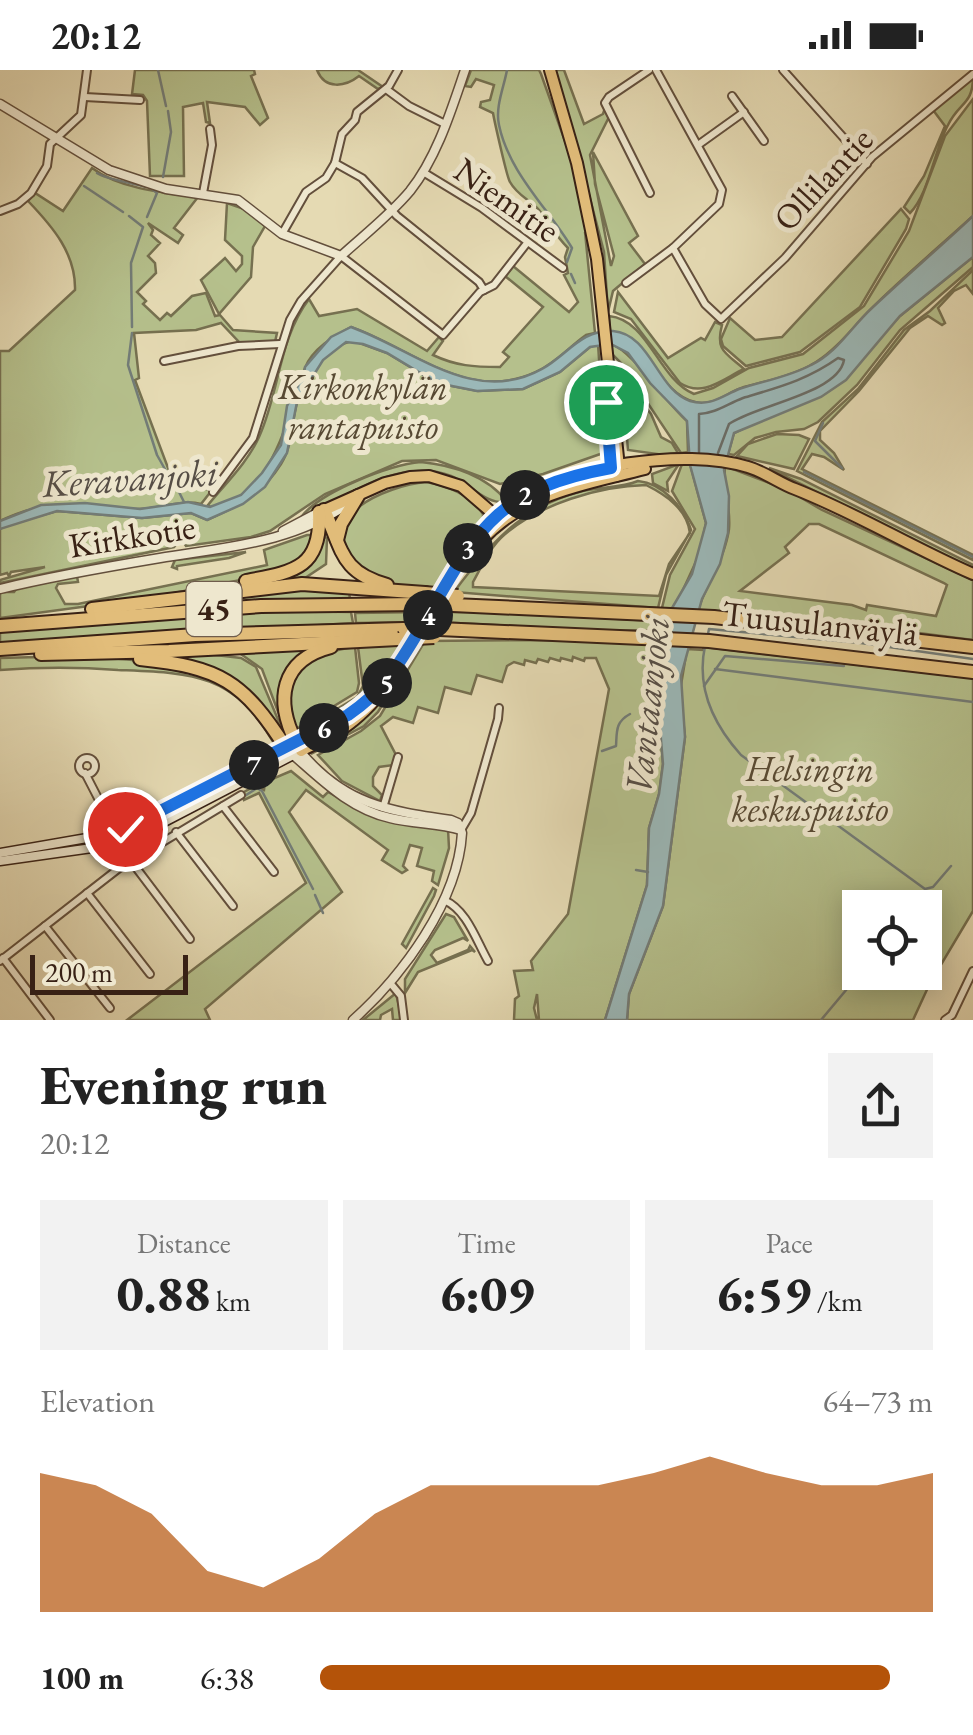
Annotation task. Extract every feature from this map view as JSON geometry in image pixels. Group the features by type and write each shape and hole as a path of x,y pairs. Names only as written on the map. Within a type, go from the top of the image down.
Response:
{"highway":[{"path":"337,542 341,524 358,496"},
{"path":"322,515 346,563 357,574 421,598"},
{"path":"173,597 282,574 302,566 317,546 322,515"},
{"path":"5,625 173,597 302,584 409,591"},
{"name":"Tuusulanväylä","path":"5,625 421,598 714,617 973,647"},
{"path":"294,749 283,708 291,674 314,652 401,634"},
{"name":"Tuusulanväylä","path":"0,652 195,635 639,635 973,672"},
{"path":"0,652 92,654 353,642"},
{"path":"92,654 168,663 227,681 259,706 294,749"}],"main road":[{"path":"546,70 590,218 602,304 616,471"},
{"path":"294,749 382,690 448,582 498,516 616,471 670,461 709,459 744,466 779,479 973,574"},
{"name":"Kirkkotie","path":"322,515 385,483 418,476 448,481 484,498 498,516"}],"street":[{"path":"0,211 24,200 34,189 47,166 54,139 81,115 88,70"},
{"path":"282,234 306,192 322,183 336,163 342,134 355,120 356,112 386,89 398,70"},
{"path":"212,492 254,438 281,342 301,301 341,256 391,211 423,172 464,70"},
{"path":"626,283 673,248 722,198 720,186 698,145 653,70 605,103 650,192"},
{"path":"783,70 866,164"},
{"name":"Ollilantie","path":"673,248 715,316 724,318 766,278 866,164 973,74"},
{"path":"386,89 445,124"},
{"path":"732,96 764,142"},
{"path":"85,97 140,100"},
{"path":"0,104 108,170 166,188 248,204 282,234 341,256 440,334 484,290 494,285 528,243"},
{"path":"698,145 744,112"},
{"path":"203,194 212,145 210,129"},
{"path":"336,163 366,181 391,211 484,290"},
{"name":"Niemitie","path":"423,172 473,202 563,268"},
{"path":"164,362 238,346 281,342"},
{"name":"Kirkkotie","path":"0,589 83,571 236,548 273,538 322,515"},
{"path":"353,1020 391,984 411,958 442,899 462,840 461,830 471,814 499,708"},
{"path":"0,861 111,839 294,749 340,788 382,812 451,820 461,830"},
{"path":"382,812 398,757"},
{"path":"89,772 100,805 108,813 117,867"},
{"path":"50,1020 2,960 117,867 242,795"},
{"path":"224,806 274,872"},
{"path":"176,832 232,906"},
{"path":"0,853 111,839"},
{"path":"131,861 190,939"},
{"path":"87,893 150,974"},
{"path":"442,899 462,914 488,961"},
{"path":"45,926 110,1008"},
{"path":"945,1020 952,1015 973,971"},
{"path":"391,984 400,996 404,1020"}],"green space":[{"path":"135,70 254,70 251,76 268,118 260,125 245,107 207,102 210,123 206,122 203,103 183,107 184,176 150,176 147,101 143,95 132,94"},
{"path":"317,70 358,70 383,87 378,89 359,76 348,83 330,84"},
{"path":"471,70 539,70 541,74 571,158 595,269 585,232 595,333 586,335 536,372 511,380 487,381 440,369 351,327 324,344 308,361 284,431 263,472 232,501 210,507 259,437 291,331 309,299 319,316 357,309 427,351 439,337 443,341 433,355 441,359 491,367 500,367 509,357 503,352 543,307 505,276 513,266 569,312 578,302 564,275 568,273 568,248 539,210 510,182 493,113 480,107 481,102 490,100 494,85 476,79 471,87 465,86"},
{"path":"552,70 564,70 584,124 603,114 605,108 609,117 590,155 595,180 593,152 638,236 629,243 645,264 613,291 608,312 604,252","holes":["597,191 614,256 611,266"]},
{"path":"973,77 971,93 948,125 922,195 910,213 904,207 924,176 945,126 933,110"},
{"path":"973,99 973,216 816,362 714,401 695,402 671,388 636,343 610,331 609,316 634,328 671,376 694,394 749,368 803,354 864,306 909,231 945,136"},
{"path":"92,168 129,185 198,197 174,228 183,235 178,243 148,223 153,230 151,235 160,243 148,256 155,263 156,273 137,292 146,301 143,304 160,320 167,313 171,316 192,296 206,293 215,316 220,315 233,330 277,333 275,342 240,343 221,323 196,330 134,333 139,378 135,380 174,484 212,490 201,504 138,509 54,505 0,521 0,351 9,351 75,290 67,253 28,201 35,193 63,211"},
{"path":"227,203 247,210 265,226 253,247 251,277 219,314 201,280 225,258 236,271 242,264 242,256 225,240"},
{"path":"901,209 909,219 906,229 860,307 800,352 746,366 723,346 721,339 730,318 755,340 782,337"},
{"path":"973,257 973,267 900,330 857,385 818,422 804,429 755,438 734,455 728,454 734,433 765,418 878,339 900,316"},
{"path":"973,270 973,294 966,285 954,291 938,308 945,323 942,325 928,316 910,328 859,391 820,431 820,440 844,470 812,454 802,469 973,555 973,560 797,471 822,422 858,389 904,330"},
{"path":"618,292 668,358 701,338 705,340 715,322 722,325 720,341 724,351 744,369 705,388 680,383 631,319 614,312"},
{"name":"Kirkonkylän rantapuisto","path":"354,341 387,353 437,383 478,391 523,389 560,372 598,344 601,388 604,384 606,452 500,484 436,460 402,461 325,494 270,531 251,537 186,546 181,539 174,547 0,583 45,567 0,575 0,529 7,525 57,511 142,518 191,513 207,520 249,498 285,457 305,384 336,348"},
{"path":"611,344 629,356 687,421 688,452 681,453 611,353"},
{"path":"611,358 629,383 621,396 622,406 615,395"},
{"path":"630,391 651,414 661,437 672,443 678,453 628,450 624,401"},
{"path":"777,434 809,439 794,469 737,456 748,444"},
{"path":"421,462 468,473 490,485 507,502 485,497 451,476 413,471 374,481 302,516 325,497 357,481"},
{"path":"679,464 667,482 668,491 653,483 652,474"},
{"path":"682,464 690,464 706,523 699,555 677,603 672,609 662,608 670,575 695,529 672,491"},
{"path":"725,466 788,490 822,510 973,580 973,640 698,610 729,529","holes":["809,524 819,524 947,585 936,616 740,591 789,553 785,547"]},
{"path":"769,468 801,479 973,565 973,570"},
{"path":"638,481 664,492 685,517 661,493 646,485 590,493 535,514 504,535 487,557 473,587 659,596 669,564 686,538 666,575 658,608 454,592 493,544 523,518 579,492"},
{"path":"426,482 465,496 483,514 483,523 439,590 373,578 344,548 341,533 346,519 374,497"},
{"path":"316,535 303,560 276,573 148,598 0,618 0,592 77,576 78,582 58,584 56,588 65,604 78,604 267,565 264,550"},
{"path":"322,536 327,538 326,564 305,578 234,586 293,573"},
{"path":"246,552 177,569 172,567 175,560"},
{"path":"287,587 349,591 350,600 101,611"},
{"path":"276,611 351,612 353,623 0,645 0,630"},
{"path":"423,612 417,622 356,623 355,613"},
{"path":"442,612 656,621 654,630 609,631 436,622"},
{"path":"421,641 378,712 364,726 311,754 317,746 343,732"},
{"path":"425,641 664,644 658,704 663,764 649,828 647,885 605,1020 539,1020 537,994 537,1020 514,1020 515,999 519,996 514,971 533,970 531,961 568,914 609,689 596,658 550,658 548,662 538,659 536,663 525,660 524,665 514,662 507,666 502,682 477,675 471,694 445,687 438,713 418,707 413,723 393,717 381,726 396,755 394,765 379,767 373,777 373,786 382,795 380,801 342,781 318,755 380,716"},
{"path":"409,642 366,697 308,734 297,733 357,697 363,686 358,647"},
{"path":"318,647 293,668 286,733 262,669 238,652"},
{"path":"355,647 357,692 293,731 289,696 298,671 321,655"},
{"name":"Helsingin keskuspuisto","path":"704,647 973,678 973,911 942,963 942,890 842,890 842,990 927,990 913,1020 627,1020 629,994 663,906 685,737 680,691 687,649"},
{"path":"207,654 241,658 256,667 284,734 241,686 145,657"},
{"path":"0,658 137,660 203,675 231,689 255,710 274,738 241,701 207,681 187,676 88,668 0,670"},
{"path":"291,771 323,797 328,792 373,816 448,829 449,848 438,885 432,881 434,871 417,866 422,848 410,845 403,866 407,870 402,873 382,860 388,850 306,790 289,812 342,892 205,1009 210,1020 127,1020 306,883 259,793 244,800 242,793 255,786 264,790 265,782"},
{"path":"433,888 434,896 406,948 402,944"},
{"path":"446,914 454,917 468,941 463,938 435,950 431,955 437,963 470,946 475,952 418,972 405,993 405,979"},
{"path":"396,993 402,1020 393,1020 392,1009 381,1015 380,1020 363,1020"}],"water":[{"path":"973,216 973,257 900,316 846,380 821,397 734,433 724,470 729,496 728,533 720,564 702,599 681,676 685,737 663,906 629,994 627,1020 605,1020 647,885 649,828 663,764 658,704 662,653 672,608 692,574 706,523 690,465 687,421 650,383 628,353 611,344 590,347 560,372 523,389 477,391 437,383 387,353 346,342 323,360 297,402 287,453 265,487 243,504 207,520 191,513 142,518 57,511 0,529 0,521 41,505 85,503 140,509 188,502 210,507 241,495 281,445 287,406 305,367 331,337 351,327 444,370 492,382 517,379 542,369 584,338 613,331 636,342 679,395 704,403 716,400 820,360"}],"waterway":[{"path":"158,70 166,106"},
{"path":"507,70 498,111 504,142 520,174 572,248 567,262"},
{"path":"163,177 171,132 168,111"},
{"path":"97,173 146,187"},
{"path":"84,186 123,212"},
{"path":"147,217 157,193 153,190"},
{"path":"129,216 143,227 131,263 132,327"},
{"path":"571,274 575,283"},
{"name":"Keravanjoki","path":"132,333 128,365 157,455 175,487"},
{"path":"823,423 815,441 842,468"},
{"path":"804,472 973,557"},
{"name":"Keravanjoki","path":"179,492 184,502"},
{"path":"708,634 709,629 861,643 973,659"},
{"path":"705,646 705,691 715,718 741,755 925,889 933,887 951,866"},
{"path":"704,686 725,656 844,666"},
{"path":"715,669 973,702"},
{"name":"Vantaanjoki","path":"602,751 616,746 619,724 630,714"},
{"path":"243,797 257,788 262,791 313,889"},
{"path":"636,870 648,872"},
{"path":"315,895 323,913"},
{"path":"821,1020 846,990"}],"route":[{"path":"125,829 348,715 382,690 461,557 493,516 541,487 611,468 606,402"}]}
